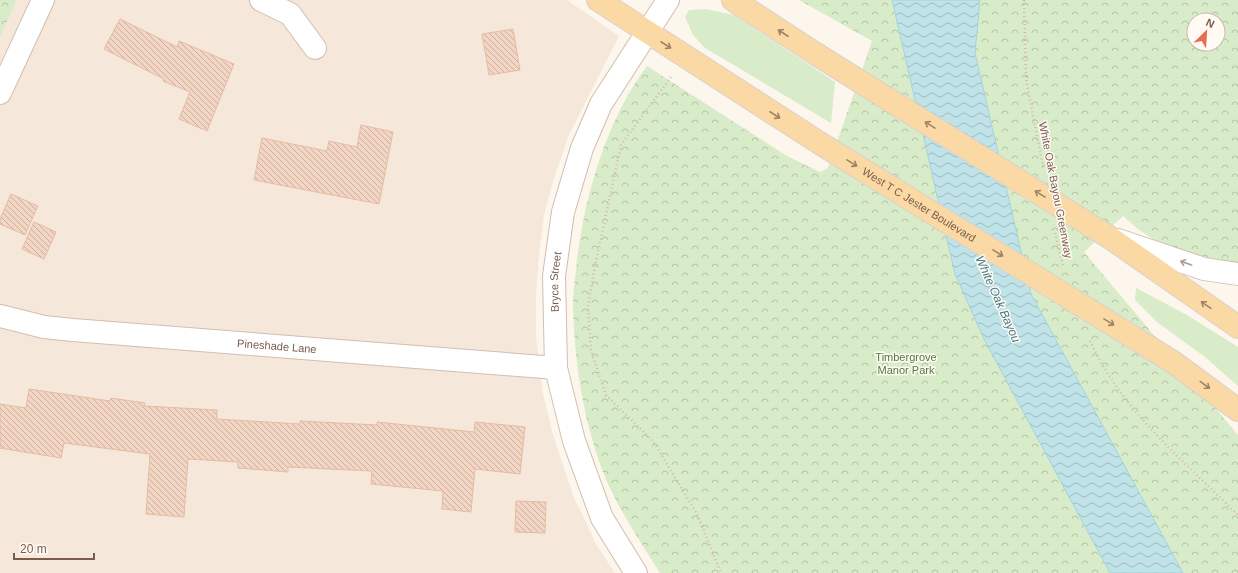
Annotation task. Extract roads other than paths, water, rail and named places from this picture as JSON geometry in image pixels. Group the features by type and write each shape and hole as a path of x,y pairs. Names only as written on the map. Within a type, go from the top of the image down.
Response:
{"main road":[{"name":"West T C Jester Boulevard","path":"598,0 818,142 1174,362 1238,410"},
{"path":"733,0 816,54 1109,237 1238,327"}],"street":[{"path":"0,93 43,0"},
{"path":"261,0 290,14 315,48"},
{"name":"Bryce Street","path":"636,573 602,518 574,441 556,368 554,276 563,212 582,148 601,104 668,0"},
{"path":"1109,237 1204,269 1238,274"},
{"name":"Pineshade Lane","path":"0,316 10,320 44,327 73,330 556,368"}],"water":[{"name":"White Oak Bayou","path":"892,0 980,0 975,53 1031,294 1183,573 1110,573 984,339 955,274"}],"park label":[{"name":"Timbergrove Manor Park","path":"906,363"}]}
